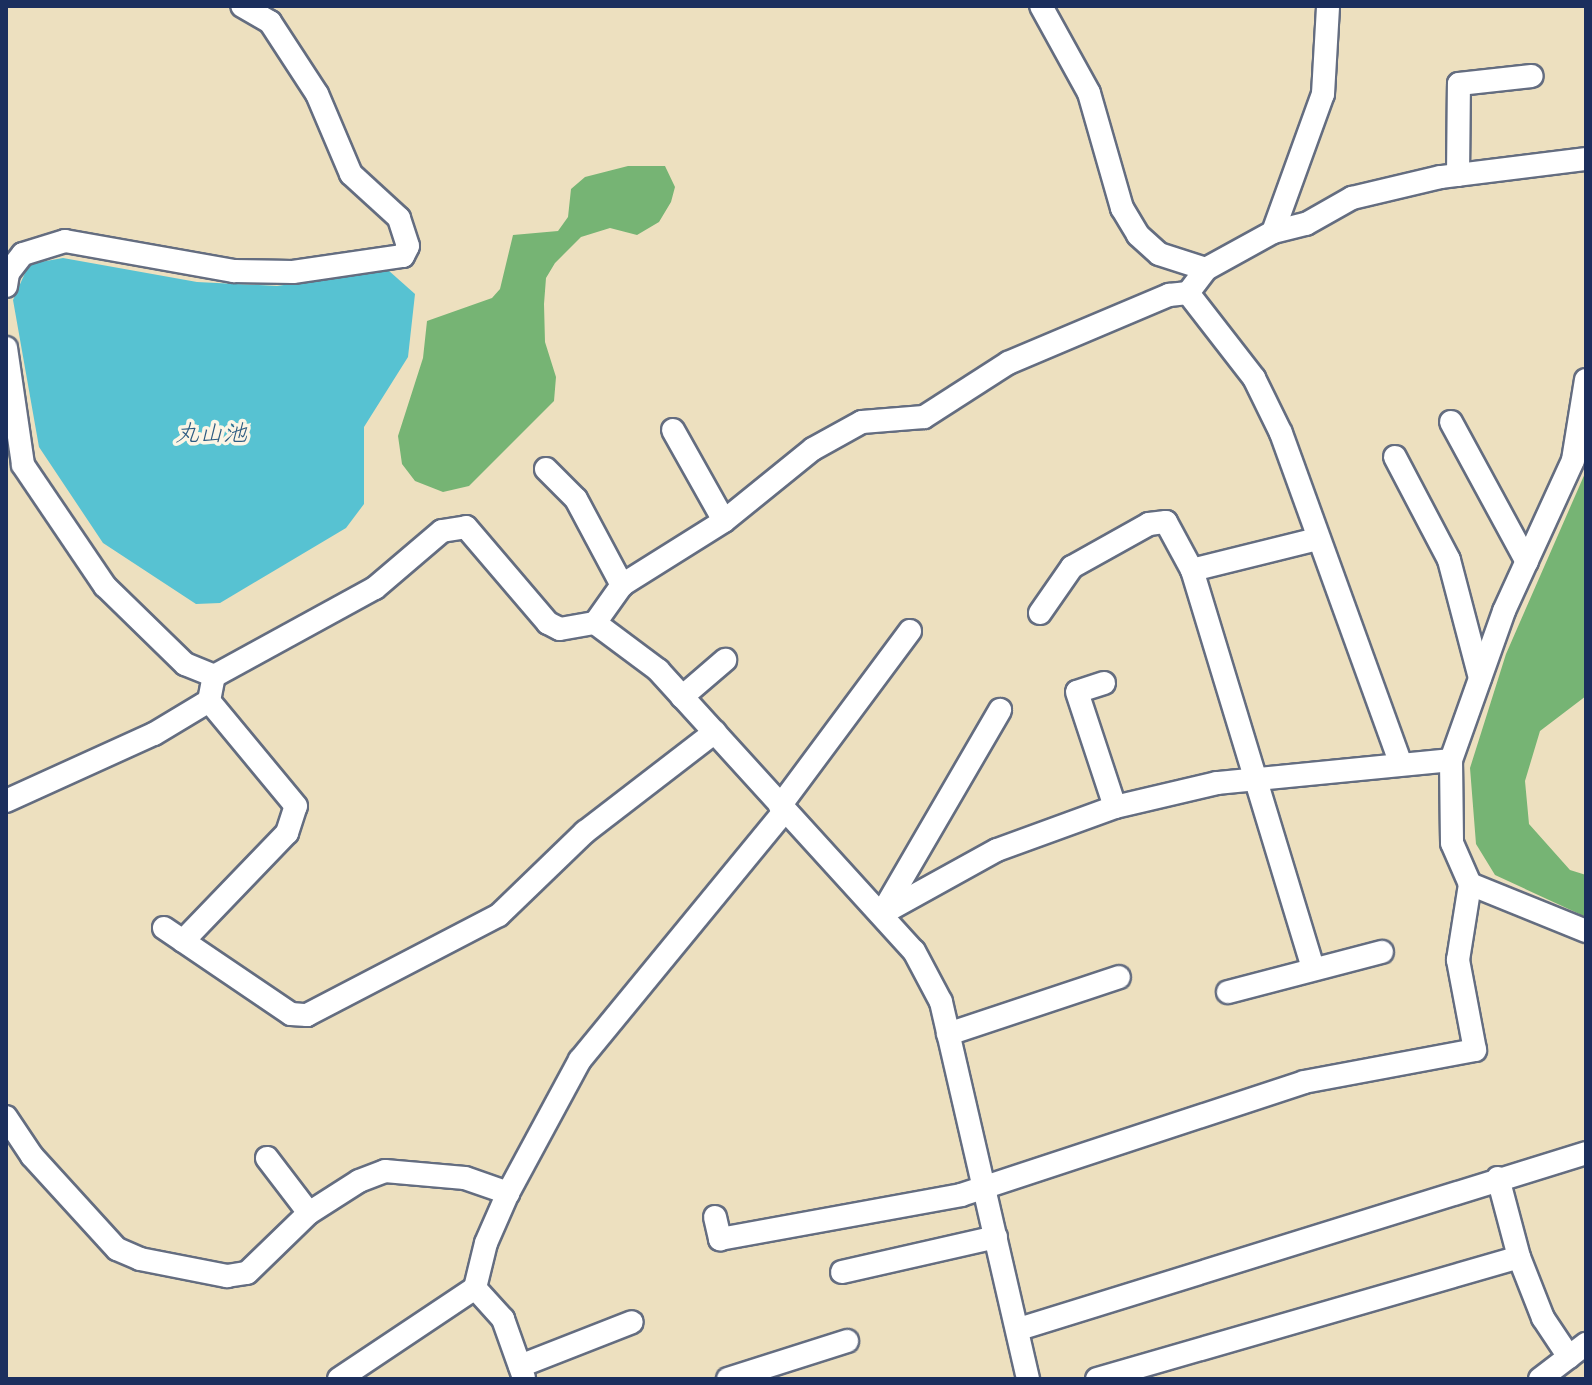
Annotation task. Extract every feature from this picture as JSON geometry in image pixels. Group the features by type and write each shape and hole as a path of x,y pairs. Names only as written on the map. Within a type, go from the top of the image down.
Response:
{"street":[{"path":"6,286 8,273 23,254 65,241 234,271 293,272 403,256 408,246 399,218 351,174 317,94 270,22 242,6"},
{"path":"1041,6 1089,93 1122,208 1138,235 1159,254 1206,269"},
{"path":"1273,232 1323,94 1328,6"},
{"path":"1458,175 1459,84 1532,76"},
{"path":"214,676 375,588 453,526 466,527 548,623 560,629 595,623 622,585 724,521 813,449 862,422 924,417 1008,363 1169,295 1188,293 1206,269 1273,232 1306,224 1352,198 1458,175 1586,159"},
{"path":"1188,293 1254,378 1281,433 1401,764"},
{"path":"6,348 23,465 105,586 185,664 214,676"},
{"path":"715,1217 720,1239 824,1209 984,1187 1304,1082 1475,1050 1458,960 1470,884 1452,843 1451,760 1527,562 1573,460 1586,380"},
{"path":"1451,422 1527,562"},
{"path":"673,430 724,521"},
{"path":"1395,457 1449,560 1480,678"},
{"path":"546,469 576,499 622,585"},
{"path":"1040,613 1072,567 1149,524 1166,522 1192,570 1259,780 1313,968"},
{"path":"1192,570 1317,539"},
{"path":"595,623 658,670 881,914 930,975 948,1034 1019,1329 1028,1379"},
{"path":"339,1379 475,1288 486,1243 508,1193 580,1060 782,809 910,631"},
{"path":"682,697 725,660"},
{"path":"6,801 154,734 209,701 214,676"},
{"path":"1104,683 1077,692 1115,807"},
{"path":"183,941 287,833 296,806 209,701"},
{"path":"881,914 1000,710"},
{"path":"164,928 291,1014 307,1015 499,915 585,832 715,732"},
{"path":"881,914 997,850 1115,807 1217,783 1451,760"},
{"path":"1470,884 1586,931"},
{"path":"1228,992 1382,952"},
{"path":"948,1034 1119,977"},
{"path":"6,1117 32,1156 117,1249 140,1259 227,1276 247,1273 309,1213 359,1181 385,1171 465,1178 508,1193"},
{"path":"1019,1329 1586,1153"},
{"path":"267,1158 309,1213"},
{"path":"1498,1178 1519,1257 1543,1318 1578,1350 1540,1379"},
{"path":"842,1272 996,1237"},
{"path":"1097,1379 1519,1257"},
{"path":"475,1288 503,1319 523,1372 632,1322"},
{"path":"728,1379 847,1341"}],"green space":[{"path":"628,166 665,166 675,187 671,202 659,222 637,235 610,228 581,237 555,263 546,278 545,342 556,377 554,401 469,486 443,492 415,481 402,464 398,436 423,358 427,321 492,298 500,289 513,235 558,231 568,217 571,189 585,177"},
{"path":"1586,471 1586,696 1540,731 1525,781 1529,824 1570,870 1586,875 1586,917 1495,875 1476,844 1470,768 1506,654"}],"water":[{"name":"丸山池","path":"63,258 197,282 277,286 388,270 415,294 408,357 364,427 364,504 346,528 220,603 196,604 103,543 39,447 13,300 29,264"}]}
